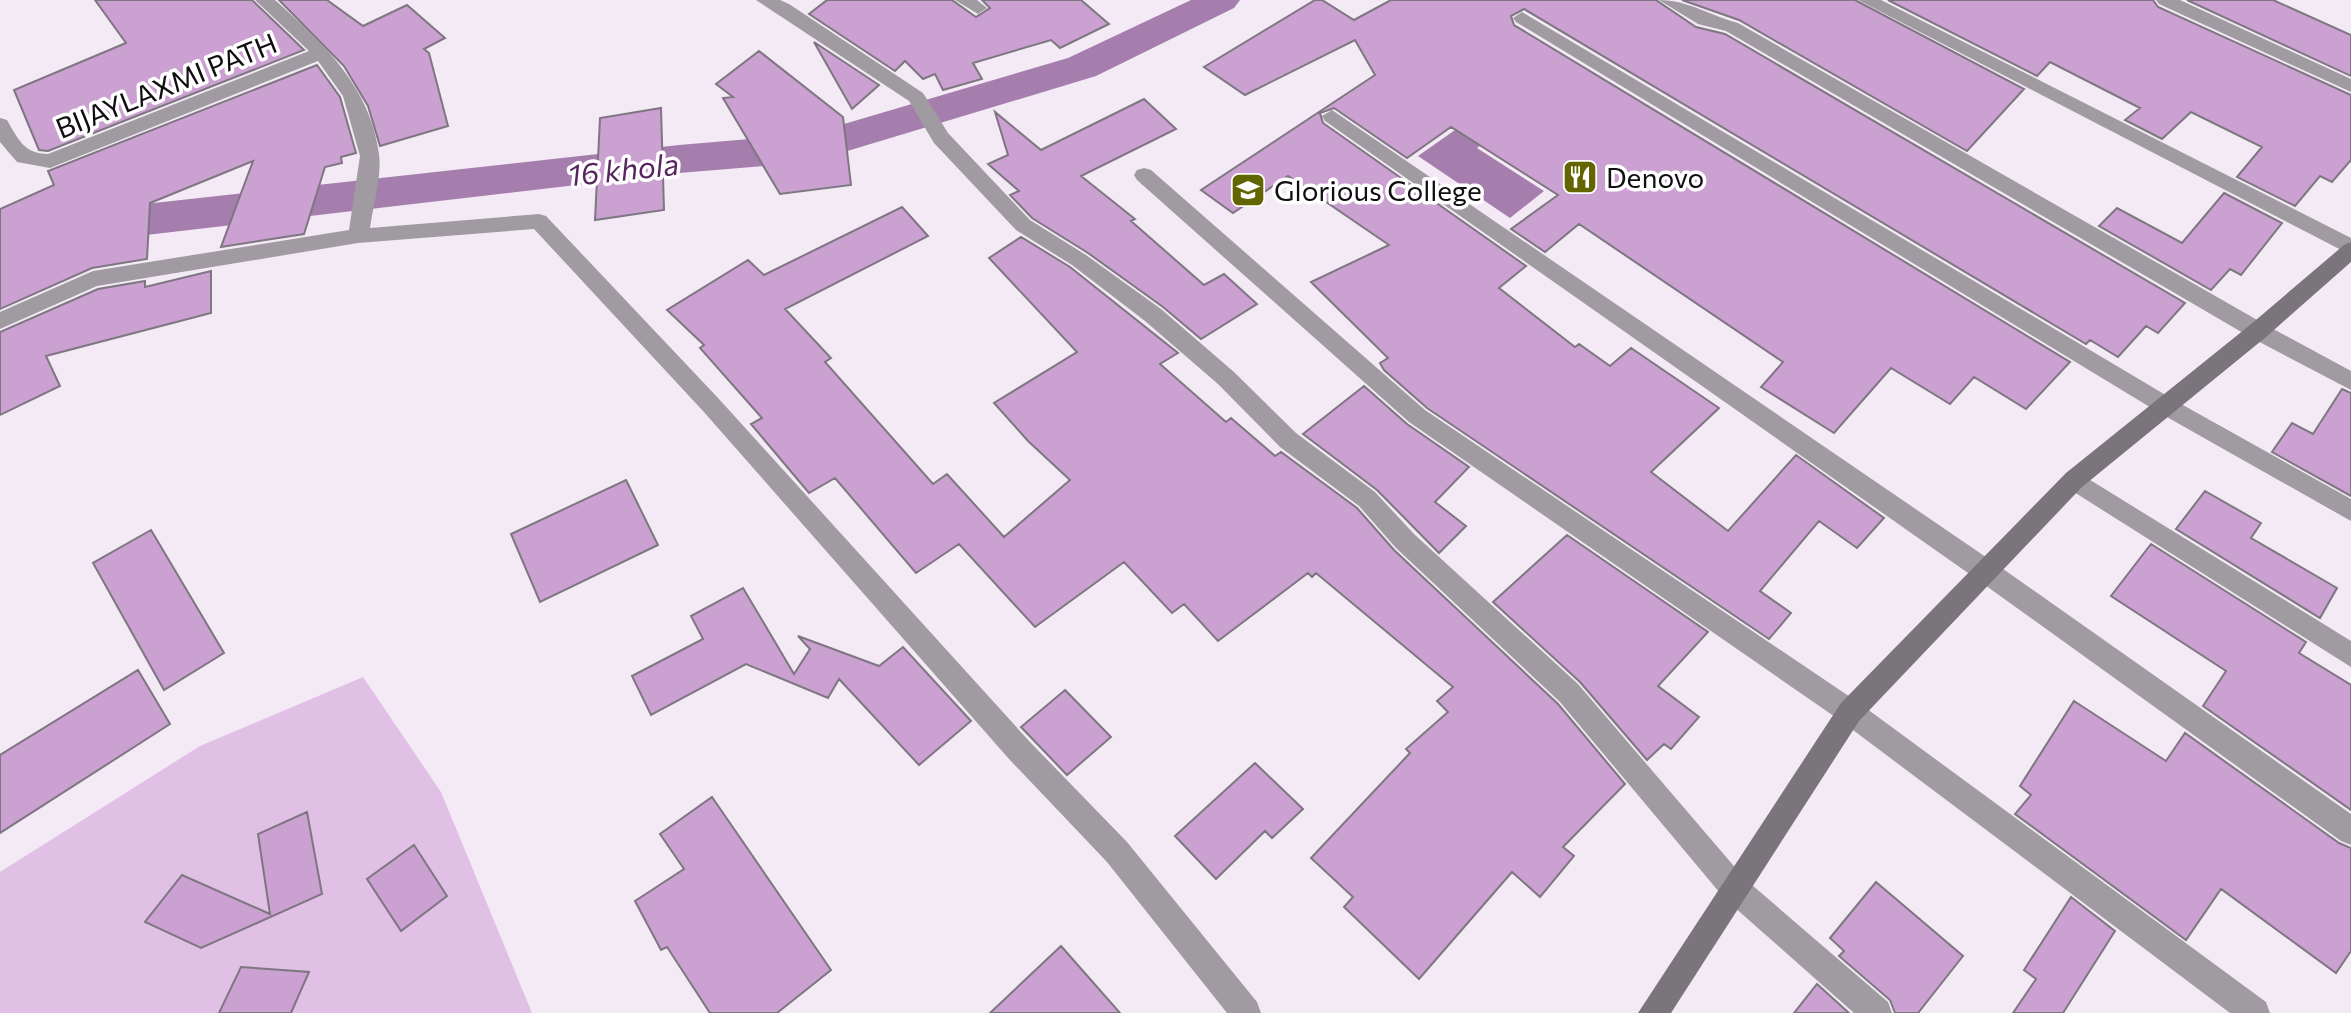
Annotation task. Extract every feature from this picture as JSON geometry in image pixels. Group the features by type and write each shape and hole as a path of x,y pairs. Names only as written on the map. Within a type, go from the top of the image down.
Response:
{"street":[{"path":"264,0 322,53 352,95 370,156 358,236"},
{"path":"765,0 783,8 916,97 941,138 1023,225 1079,260 1153,315 1226,378 1288,440 1367,499 1405,541 1569,693 1735,889 1877,1013"},
{"path":"1668,0 1704,20 1732,27 2258,331 2351,381"},
{"path":"1653,1013 1850,712 2074,480 2258,331 2351,249 1867,0"},
{"path":"2165,0 2351,86"},
{"path":"1522,18 2166,406 2351,511"},
{"name":"BIJAYLAXMI PATH","path":"0,125 18,154 31,162 50,161 322,53"},
{"path":"1332,116 1987,572 2351,831"},
{"path":"1144,175 1417,416 1850,712 2255,1013"},
{"path":"0,321 93,279 358,236 539,221 711,405 1019,750 1117,852 1246,1013"},
{"path":"2074,480 2351,655"}],"shaded area":[{"path":"1465,123 1489,138 1477,148 1544,191 1510,218 1418,156"},
{"path":"363,677 441,792 532,1013 0,1013 0,872 200,746"}],"building":[{"path":"95,0 252,0 304,50 48,151 39,150 14,90 126,43"},
{"path":"279,0 327,0 363,26 407,5 445,38 424,49 429,53 448,126 380,146 368,106 344,66"},
{"path":"827,0 952,0 976,17 990,8 982,0 1081,0 1109,24 1060,48 1051,40 973,63 982,79 943,90 935,74 923,79 905,61 895,71 809,14"},
{"path":"1315,0 1322,0 1354,20 1391,0 1656,0 1696,27 1725,34 2185,303 2158,333 2146,326 2118,357 2090,340 2086,344 1524,9 1511,16 1514,25 2070,362 2026,409 1974,377 1950,404 1891,368 1834,433 1761,387 1783,362 1579,224 1545,252 1511,229 1558,195 1451,127 1407,158 1334,108 1320,113 1323,123 1526,266 1499,288 1575,347 1579,344 1610,366 1631,348 1719,408 1651,472 1728,531 1796,455 1884,518 1857,548 1819,521 1760,591 1791,613 1769,639 1427,408 1384,370 1380,363 1388,358 1311,282 1389,245 1288,176 1233,213 1201,190 1375,75 1355,40 1245,95 1204,67"},
{"path":"1682,0 1855,0 2024,89 1967,151 1739,20"},
{"path":"1888,0 2153,0 2158,7 2351,95 2351,160 2332,182 2320,176 2295,206 2237,177 2262,147 2191,112 2162,139 2125,120 2140,108 2050,62 2037,76"},
{"path":"2187,0 2273,0 2351,35 2351,76"},
{"path":"814,42 879,85 852,109"},
{"path":"759,51 843,117 851,185 780,194 723,98 733,97 716,84"},
{"path":"317,65 340,97 356,153 341,157 342,163 325,167 304,234 221,247 253,161 150,203 147,259 92,268 0,309 0,209 54,185 48,171"},
{"path":"1144,99 1176,129 1081,176 1135,219 1131,221 1204,285 1224,274 1257,304 1201,339 1163,307 1088,253 1032,218 1010,195 1019,191 988,164 1008,155 995,112 1041,150"},
{"path":"661,108 664,210 595,220 600,118"},
{"path":"2224,193 2282,223 2241,275 2230,269 2211,290 2099,226 2117,208 2182,243"},
{"path":"902,207 928,236 785,309 831,358 825,362 933,484 947,474 1004,537 1070,480 1028,441 994,403 1077,352 989,258 1021,237 1070,267 1178,353 1160,364 1226,422 1231,418 1275,456 1281,452 1357,508 1394,550 1558,704 1625,784 1563,847 1574,856 1540,897 1512,872 1419,979 1344,907 1353,897 1311,858 1410,753 1406,749 1448,712 1437,701 1453,687 1316,573 1312,577 1308,573 1218,641 1184,604 1172,613 1124,562 1035,627 959,544 916,573 835,478 809,493 751,424 762,418 700,348 704,345 667,310 748,260 764,275"},
{"path":"211,271 211,313 46,356 60,386 0,415 0,332 98,289 145,281 145,287"},
{"path":"1364,386 1407,424 1469,467 1435,502 1466,526 1439,553 1377,490 1303,434"},
{"path":"2342,389 2351,393 2351,496 2272,452 2292,423 2313,434"},
{"path":"626,480 658,545 540,602 511,534"},
{"path":"2205,491 2261,523 2251,538 2337,588 2320,618 2176,529"},
{"path":"151,530 224,653 164,690 93,563"},
{"path":"1567,535 1708,632 1658,686 1699,717 1671,749 1664,744 1647,760 1580,682 1493,602"},
{"path":"2151,544 2306,642 2299,653 2351,685 2351,810 2203,706 2226,671 2111,596"},
{"path":"743,588 794,674 810,649 798,636 879,666 903,647 971,721 919,765 839,679 828,698 746,664 651,715 632,676 703,639 691,616"},
{"path":"138,670 170,724 0,833 0,755"},
{"path":"1065,690 1111,737 1067,775 1021,727"},
{"path":"2074,701 2166,761 2185,733 2339,843 2351,848 2351,951 2336,973 2221,889 2186,940 2015,814 2031,795 2020,786"},
{"path":"1255,763 1303,809 1272,838 1265,831 1216,879 1175,836"},
{"path":"712,797 831,970 777,1013 710,1013 667,947 661,950 635,901 684,869 660,834"},
{"path":"307,812 322,894 201,948 145,922 182,875 270,914 258,834"},
{"path":"414,845 447,896 401,931 367,879"},
{"path":"1876,882 1963,956 1918,1013 1895,1013 1890,1000 1839,956 1844,951 1830,938"},
{"path":"2071,897 2115,931 2063,1013 2013,1013 2036,979 2024,970"},
{"path":"1061,946 1120,1013 990,1013"},
{"path":"241,967 309,972 291,1013 219,1013"},
{"path":"1817,984 1849,1013 1794,1013"}],"waterway":[{"name":"16 khola","path":"0,236 679,159 811,148 1082,67 1221,0"}],"place":[{"name":"Denovo","path":"1580,177"},
{"name":"Glorious College","path":"1248,190"}]}
